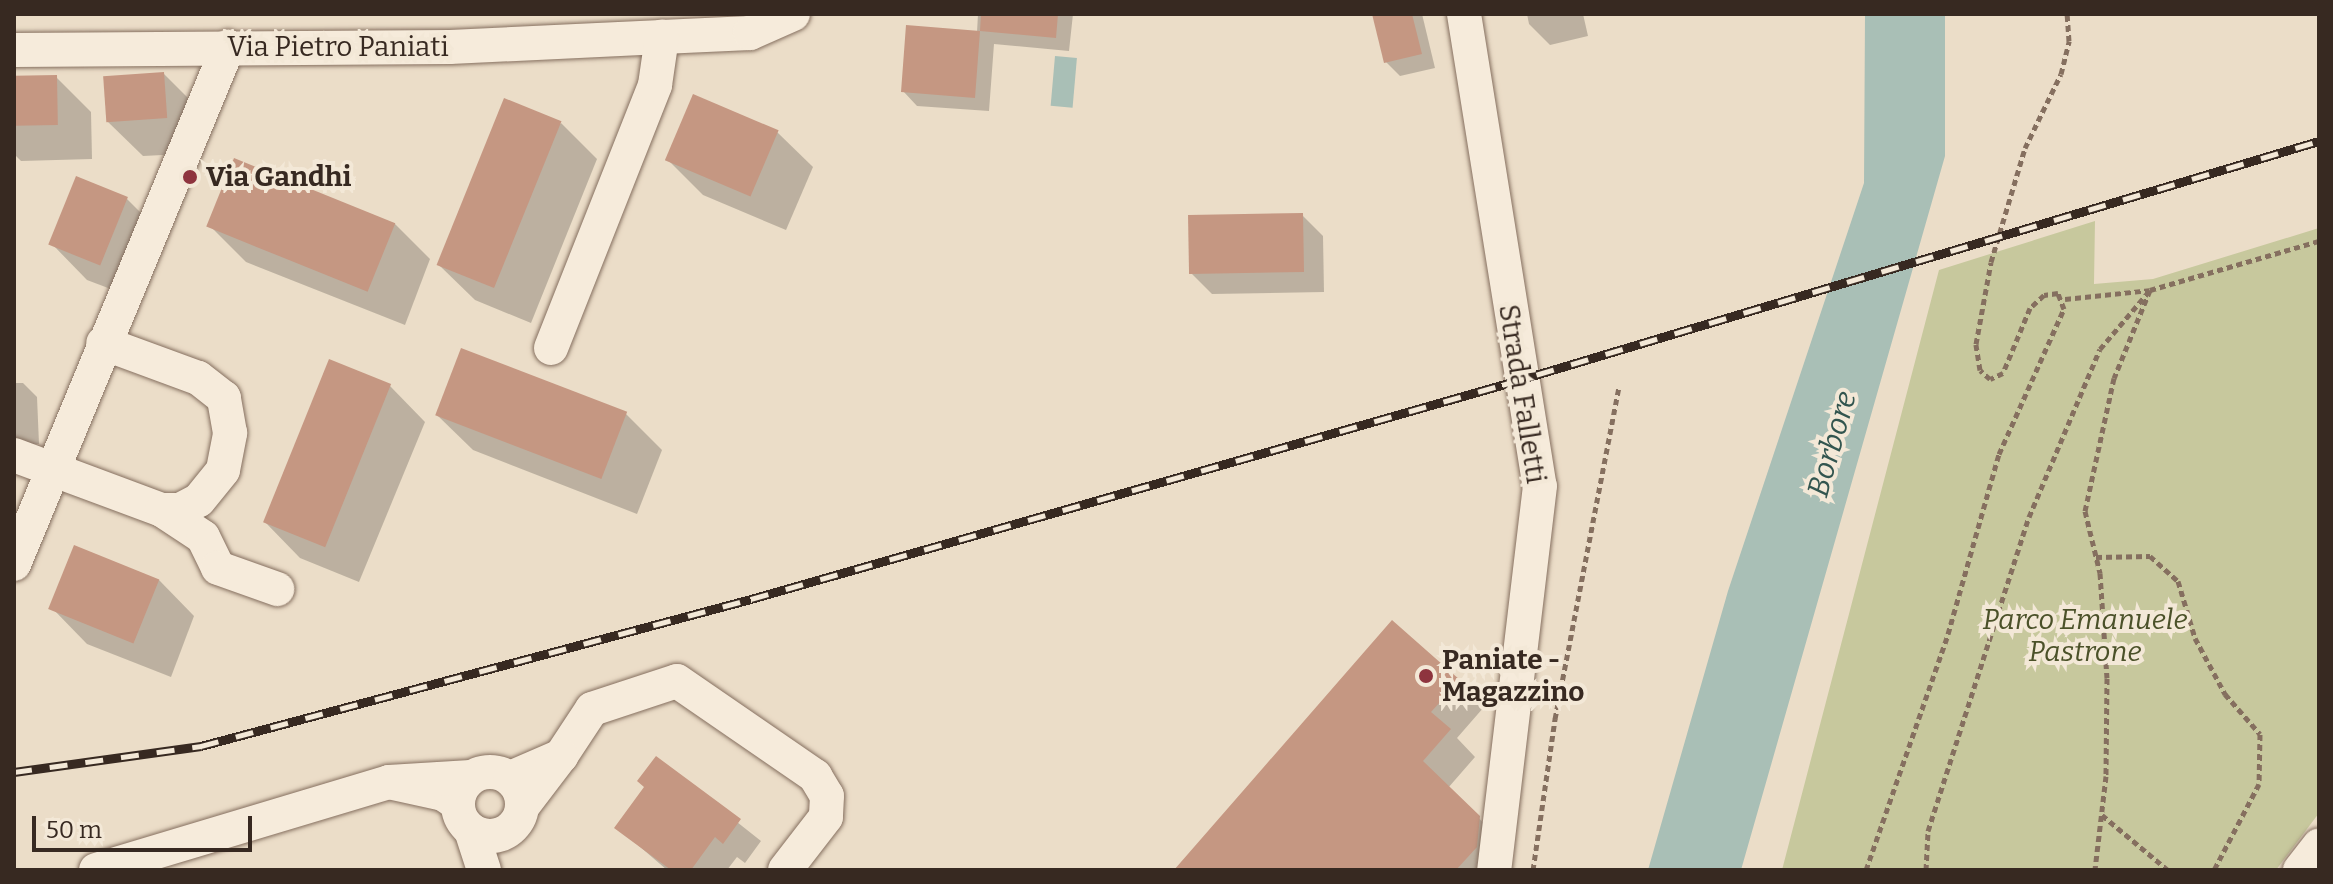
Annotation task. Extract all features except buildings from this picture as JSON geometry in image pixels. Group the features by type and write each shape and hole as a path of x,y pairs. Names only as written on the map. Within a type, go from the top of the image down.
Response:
{"street":[{"name":"Via Pietro Paniati","path":"14,50 450,47 750,33 793,14"},
{"name":"Strada Falletti","path":"1464,14 1540,486 1494,870"},
{"path":"551,348 655,85 662,37"},
{"path":"14,564 228,47"},
{"path":"103,343 198,378 224,398 230,433 223,470 199,500 180,510 162,510"},
{"path":"14,455 162,510 203,537 218,568 277,589"},
{"path":"96,870 389,782 489,805 561,756 592,709 677,681 815,776 827,796 826,817 785,870"},
{"path":"484,870 489,805"},
{"path":"489,805 494,870"},
{"path":"2300,870 2319,846"}],"path":[{"path":"2067,14 2069,41 2061,74 2025,148 1991,262 1976,344 1980,370 1990,379 2003,373 2030,308 2044,295 2058,293 2065,299 2150,290 2319,241"},
{"path":"2095,870 2102,815 2107,678 2096,557 2085,511 2114,378 2150,290"},
{"path":"1926,870 1928,831 2029,517 2100,349 2150,290"},
{"path":"1866,870 1948,634 1999,454 2065,299"},
{"path":"1533,870 1555,719 1619,386"},
{"path":"2096,557 2150,556 2178,581 2195,638 2225,694 2260,734 2259,784 2214,870"},
{"path":"2102,815 2168,870"}],"green space":[{"name":"Parco Emanuele Pastrone","path":"2095,221 2094,284 2153,279 2319,228 2319,813 2276,870 1782,870 1939,270"}],"water":[{"name":"Borbore","path":"1865,14 1945,14 1945,156 1741,870 1648,870 1728,591 1864,183"},
{"path":"1055,56 1077,58 1073,108 1051,106"}],"railway":[{"path":"14,772 201,746 751,599 1502,385 2319,141"}],"place":[{"name":"Via Gandhi","path":"190,177"},
{"name":"Paniate - Magazzino","path":"1426,676"}]}
